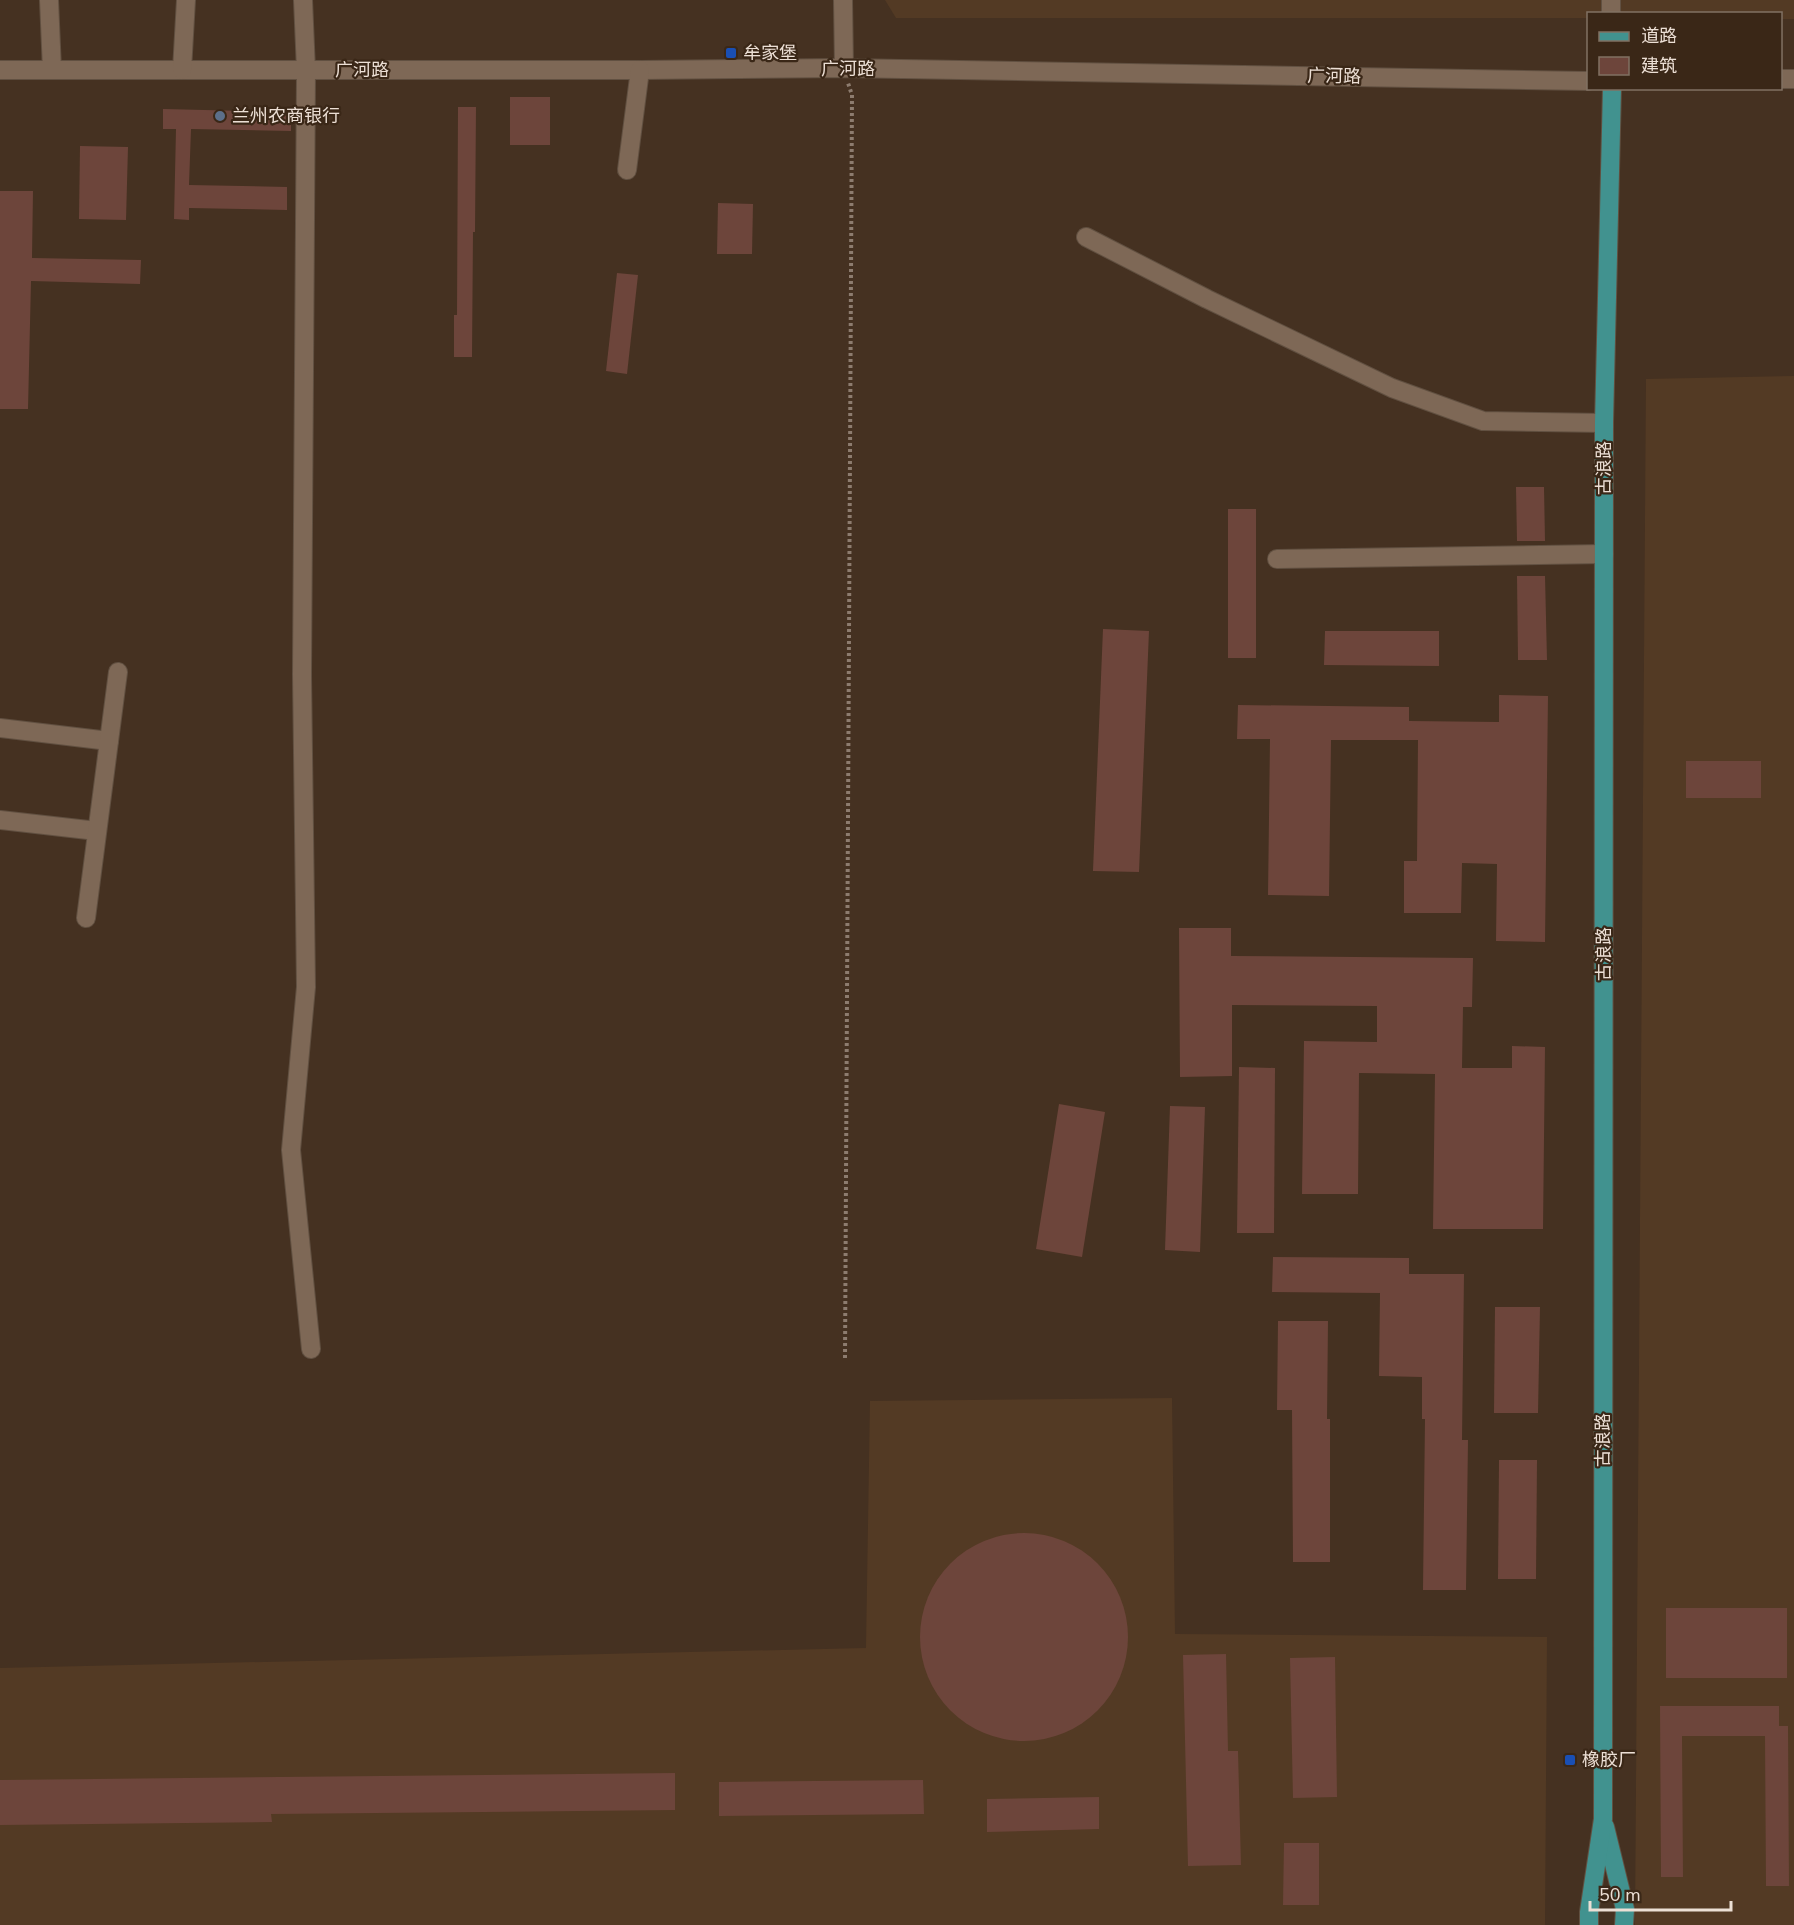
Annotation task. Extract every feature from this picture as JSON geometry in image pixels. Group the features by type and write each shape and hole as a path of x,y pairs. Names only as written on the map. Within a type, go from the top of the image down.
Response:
{"main road":[{"name":"古浪路","path":"1589,1925 1603,1819 1604,423 1612,90"},
{"name":"古浪路","path":"1603,1819 1625,1909 1624,1925"}],"street":[{"path":"49,0 52,70"},
{"path":"182,70 186,0"},
{"path":"303,0 306,70 302,663 306,987 291,1150 311,1349"},
{"path":"843,0 844,68"},
{"name":"广河路","path":"0,70 844,68 1587,81"},
{"path":"627,170 640,70"},
{"path":"1086,237 1207,299 1392,388 1483,421 1604,423"},
{"path":"1277,559 1604,554"},
{"path":"86,918 118,672"},
{"path":"0,728 109,741"},
{"path":"0,820 97,831"}],"path":[{"path":"844,68 852,95 845,1358"}],"shaded area":[{"path":"885,0 1794,0 1794,19 1782,19 1782,12 1587,12 1587,18 896,18"},
{"path":"1794,376 1794,1925 1635,1925 1646,379"},
{"path":"1172,1398 1175,1634 1547,1637 1545,1925 0,1925 0,1668 866,1648 870,1401"}],"building":[{"path":"510,97 550,97 550,145 510,145"},
{"path":"458,107 476,107 472,357 454,357 454,315 457,315"},
{"path":"163,109 291,112 291,131 191,129 189,185 287,187 287,210 189,208 189,220 174,219 176,129 163,129"},
{"path":"80,146 128,147 126,220 79,219"},
{"path":"0,191 33,191 32,258 141,260 140,284 31,281 28,409 0,409"},
{"path":"718,203 753,204 752,254 717,254"},
{"path":"617,273 638,275 627,374 606,371"},
{"path":"1516,487 1544,487 1545,541 1517,541"},
{"path":"1228,509 1256,509 1256,658 1228,658"},
{"path":"1517,576 1545,576 1547,660 1518,660"},
{"path":"1103,629 1149,631 1139,872 1093,871"},
{"path":"1325,631 1439,631 1439,666 1324,665"},
{"path":"1499,695 1548,696 1545,942 1496,941 1497,864 1462,863 1461,913 1404,913 1404,861 1417,861 1418,740 1331,740 1329,896 1268,895 1270,739 1237,739 1238,705 1409,707 1409,721 1499,722"},
{"path":"1686,761 1761,761 1761,798 1686,798"},
{"path":"1179,928 1231,928 1231,956 1473,958 1472,1007 1463,1007 1462,1068 1512,1068 1512,1046 1545,1047 1543,1229 1433,1229 1435,1074 1359,1073 1358,1194 1302,1194 1304,1041 1377,1042 1377,1006 1232,1005 1232,1076 1180,1077"},
{"path":"1239,1067 1275,1068 1274,1233 1237,1233"},
{"path":"1059,1104 1105,1112 1082,1257 1036,1249"},
{"path":"1170,1106 1205,1107 1200,1252 1165,1250"},
{"path":"1273,1257 1409,1258 1409,1274 1464,1274 1462,1440 1468,1440 1466,1590 1423,1590 1425,1419 1422,1419 1422,1377 1379,1376 1380,1293 1272,1292"},
{"path":"1495,1307 1540,1307 1538,1413 1494,1413"},
{"path":"1278,1321 1328,1321 1327,1419 1330,1419 1330,1562 1293,1562 1292,1410 1277,1410"},
{"path":"1499,1460 1537,1460 1536,1579 1498,1579"},
{"path":"1014,1533 1034,1533 1054,1537 1073,1545 1098,1563 1111,1579 1120,1597 1128,1627 1124,1667 1120,1677 1111,1695 1098,1711 1082,1724 1054,1737 1034,1741 1014,1741 994,1737 975,1729 958,1718 943,1703 924,1667 920,1647 920,1627 924,1607 932,1588 943,1571 958,1556 994,1537"},
{"path":"1666,1608 1787,1608 1787,1678 1666,1678"},
{"path":"1226,1654 1228,1751 1238,1751 1241,1865 1188,1866 1183,1655"},
{"path":"1335,1657 1337,1797 1293,1798 1290,1658"},
{"path":"1660,1706 1779,1706 1779,1726 1788,1726 1789,1886 1766,1886 1765,1736 1682,1736 1683,1877 1661,1877"},
{"path":"675,1773 675,1810 271,1814 272,1822 0,1825 0,1780"},
{"path":"923,1780 924,1814 719,1816 719,1782"},
{"path":"1099,1797 1099,1829 987,1832 987,1799"},
{"path":"1284,1843 1319,1843 1319,1905 1283,1905"}],"place":[{"name":"牟家堡","path":"731,53"},
{"name":"兰州农商银行","path":"220,116"},
{"name":"橡胶厂","path":"1570,1760"}]}
